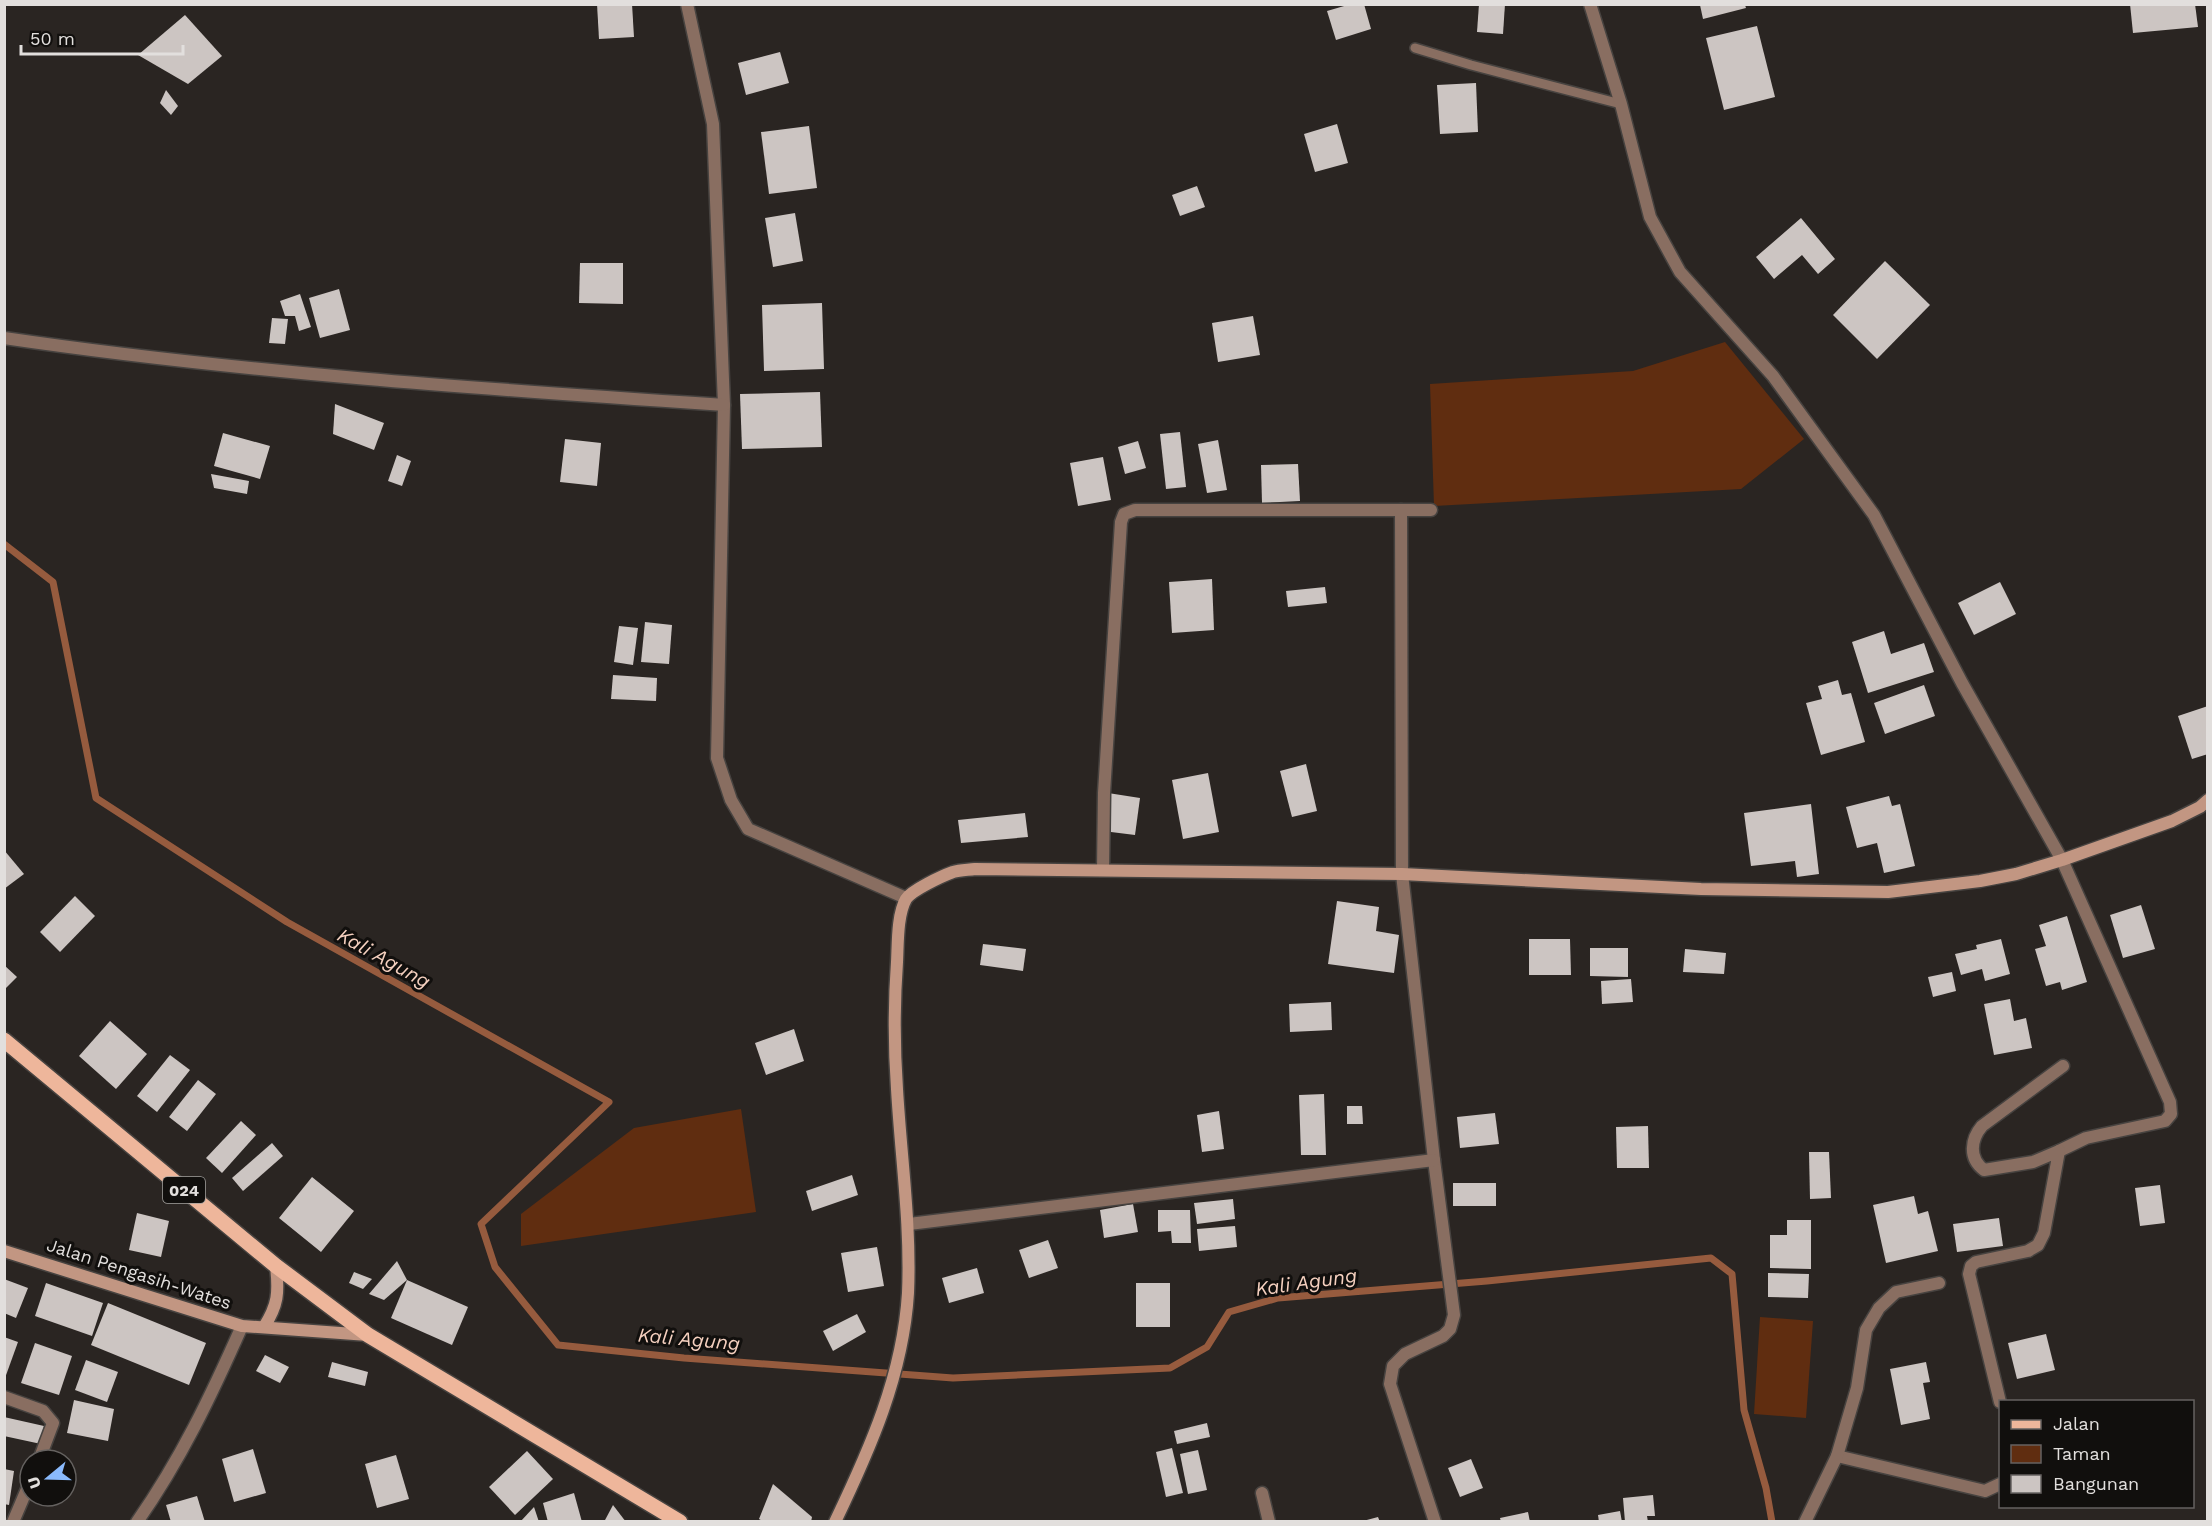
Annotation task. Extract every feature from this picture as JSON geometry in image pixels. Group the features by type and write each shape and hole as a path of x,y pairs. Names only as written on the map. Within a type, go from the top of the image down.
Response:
{"main road":[{"name":"024","path":"4,1040 276,1266 368,1335 680,1521"}],"street":[{"path":"687,4 713,124 724,405 717,758 731,800 748,829 906,898"},
{"path":"1590,4 1650,217 1680,272 1773,376 1874,514 1962,683 2062,861 2170,1102 2171,1114 2165,1121 2086,1138 2033,1162 1984,1170 1977,1165 1973,1156 1973,1136 1982,1126 2063,1066"},
{"path":"4,338 113,354 479,388 724,405"},
{"path":"1103,870 1104,793 1121,522 1124,514 1135,510 1431,510"},
{"path":"1401,510 1402,874 1454,1315 1450,1329 1443,1336 1405,1354 1393,1366 1390,1384 1435,1521"},
{"path":"835,1521 865,1460 890,1388 903,1338 908,1294 909,1224 896,1088 895,987 899,924 906,898 928,883 954,872 975,869 1103,870 1402,874 1701,889 1888,892 1980,881 2062,861 2172,821 2200,807 2208,800"},
{"path":"2000,1400 1969,1274 1971,1266 1976,1262 2028,1251 2038,1245 2044,1233 2059,1151"},
{"path":"909,1224 1434,1160"},
{"name":"Jalan Pengasih-Wates","path":"4,1251 242,1326 368,1335"},
{"path":"264,1327 275,1309 278,1284 276,1266"},
{"path":"1805,1521 1837,1456 1857,1388 1866,1330 1879,1308 1896,1292 1939,1283"},
{"path":"136,1521 159,1491 200,1419 242,1326"},
{"path":"4,1397 42,1411 53,1423 44,1448"},
{"path":"1837,1456 1974,1490 1985,1491 1999,1485"},
{"path":"1262,1493 1269,1521"}],"lane":[{"path":"1414,48 1620,104"}],"green space":[{"path":"1725,342 1804,439 1741,489 1434,506 1430,384 1633,371"},
{"path":"741,1109 756,1212 521,1246 521,1214 634,1128"},
{"path":"1760,1317 1813,1321 1806,1418 1754,1414"}],"building":[{"path":"597,4 632,4 634,37 599,39"},
{"path":"1351,4 1364,4 1371,29 1336,40 1327,11"},
{"path":"1479,4 1505,4 1503,34 1477,32"},
{"path":"2130,4 2195,4 2198,27 2133,33"},
{"path":"1700,5 1745,5 1746,8 1703,19"},
{"path":"185,15 222,56 188,84 138,55"},
{"path":"1757,26 1775,97 1724,110 1706,38"},
{"path":"780,52 789,83 746,95 738,63"},
{"path":"1476,83 1478,132 1440,134 1437,85"},
{"path":"166,90 178,106 171,115 160,103"},
{"path":"1337,124 1348,163 1315,172 1304,134"},
{"path":"809,126 817,188 769,194 761,132"},
{"path":"1197,186 1205,207 1180,216 1172,195"},
{"path":"795,213 803,261 773,267 765,218"},
{"path":"1801,218 1835,259 1818,274 1802,255 1774,279 1756,257"},
{"path":"1885,261 1930,305 1877,359 1833,315"},
{"path":"580,263 623,263 623,304 579,303"},
{"path":"339,289 350,330 320,338 309,298"},
{"path":"300,294 311,327 299,331 295,316 285,316 280,301"},
{"path":"822,303 824,369 764,371 762,305"},
{"path":"1253,316 1260,355 1218,362 1212,323"},
{"path":"272,318 288,319 285,344 269,343"},
{"path":"820,392 822,447 742,449 740,394"},
{"path":"335,404 384,423 374,450 333,434"},
{"path":"1180,432 1186,487 1166,489 1160,434"},
{"path":"223,433 270,446 260,479 214,466"},
{"path":"565,439 601,443 597,486 560,482"},
{"path":"1218,440 1227,490 1207,493 1198,444"},
{"path":"1138,441 1146,468 1125,474 1118,447"},
{"path":"397,455 411,461 402,486 388,481"},
{"path":"1103,457 1111,500 1078,506 1070,463"},
{"path":"1298,464 1300,501 1262,503 1261,465"},
{"path":"211,474 249,481 247,494 214,488"},
{"path":"1212,579 1214,630 1172,633 1169,582"},
{"path":"2000,582 2016,614 1974,635 1958,603"},
{"path":"1325,587 1327,603 1288,607 1286,591"},
{"path":"645,622 672,625 669,664 641,662"},
{"path":"619,626 638,628 633,665 614,662"},
{"path":"1884,631 1891,654 1924,643 1934,672 1868,693 1852,642"},
{"path":"613,675 657,678 656,701 611,699"},
{"path":"1838,680 1842,695 1851,693 1865,742 1821,755 1806,703 1822,699 1818,686"},
{"path":"1924,685 1935,716 1885,734 1874,703"},
{"path":"2208,706 2208,754 2192,759 2178,716"},
{"path":"1306,764 1317,811 1292,817 1280,771"},
{"path":"1208,773 1219,832 1183,839 1172,780"},
{"path":"1108,793 1140,798 1135,835 1103,831"},
{"path":"1889,796 1892,806 1900,804 1915,866 1884,873 1877,843 1857,848 1846,807"},
{"path":"1811,804 1819,874 1797,877 1795,861 1751,866 1744,813"},
{"path":"1025,813 1028,837 961,843 958,820"},
{"path":"4,850 24,874 4,889"},
{"path":"75,896 95,916 60,952 40,932"},
{"path":"1337,901 1379,907 1376,931 1399,935 1394,973 1328,964"},
{"path":"2141,905 2155,949 2123,958 2110,915"},
{"path":"2067,916 2087,982 2062,990 2060,982 2046,986 2035,949 2046,946 2039,925"},
{"path":"1529,939 1570,939 1571,975 1529,975"},
{"path":"2001,939 2010,974 1985,981 1982,969 1961,975 1955,954 1977,949 1976,945"},
{"path":"983,944 1026,949 1023,971 980,965"},
{"path":"1590,948 1628,948 1628,977 1590,976"},
{"path":"1685,949 1726,953 1724,974 1683,972"},
{"path":"4,965 17,977 4,990"},
{"path":"1952,972 1956,991 1933,997 1928,977"},
{"path":"1631,979 1633,1002 1602,1004 1601,981"},
{"path":"2010,999 2014,1021 2026,1018 2032,1048 1994,1055 1984,1004"},
{"path":"1331,1002 1332,1030 1290,1032 1289,1004"},
{"path":"110,1021 147,1054 116,1089 79,1056"},
{"path":"794,1029 804,1061 766,1075 755,1043"},
{"path":"170,1055 190,1070 157,1112 137,1096"},
{"path":"198,1080 216,1094 187,1131 169,1117"},
{"path":"1324,1094 1326,1155 1301,1155 1299,1095"},
{"path":"1347,1106 1362,1106 1363,1124 1347,1124"},
{"path":"1219,1111 1224,1149 1202,1152 1197,1115"},
{"path":"1495,1113 1499,1144 1460,1148 1457,1117"},
{"path":"241,1121 256,1135 222,1173 206,1158"},
{"path":"1648,1126 1649,1168 1617,1168 1616,1127"},
{"path":"272,1143 283,1156 243,1191 232,1178"},
{"path":"1809,1152 1829,1152 1831,1198 1810,1199"},
{"path":"852,1175 858,1195 812,1211 806,1191"},
{"path":"312,1177 354,1211 321,1252 279,1218"},
{"path":"1453,1183 1496,1183 1496,1206 1453,1206"},
{"path":"2160,1185 2165,1223 2140,1226 2135,1188"},
{"path":"1914,1196 1918,1214 1928,1211 1938,1251 1886,1263 1873,1205"},
{"path":"1233,1199 1235,1219 1197,1224 1194,1203"},
{"path":"1133,1204 1138,1232 1104,1238 1100,1210"},
{"path":"1158,1210 1190,1210 1191,1243 1172,1243 1171,1231 1158,1232"},
{"path":"137,1213 169,1221 161,1257 129,1250"},
{"path":"1999,1218 2003,1246 1957,1252 1953,1224"},
{"path":"1787,1220 1811,1220 1811,1269 1770,1268 1770,1235 1787,1235"},
{"path":"1235,1226 1237,1247 1199,1251 1197,1229"},
{"path":"1048,1240 1058,1268 1029,1278 1019,1250"},
{"path":"877,1247 884,1286 848,1292 841,1253"},
{"path":"397,1261 407,1280 384,1300 369,1294"},
{"path":"977,1268 984,1293 949,1303 942,1278"},
{"path":"354,1272 372,1279 363,1289 349,1283"},
{"path":"1768,1273 1809,1274 1808,1298 1768,1297"},
{"path":"4,1279 28,1288 16,1318 4,1313"},
{"path":"407,1280 468,1307 452,1345 391,1318"},
{"path":"46,1283 103,1303 92,1336 35,1316"},
{"path":"1136,1283 1170,1283 1170,1327 1136,1327"},
{"path":"108,1303 206,1343 189,1385 91,1345"},
{"path":"857,1314 866,1332 833,1351 823,1331"},
{"path":"2046,1334 2055,1370 2017,1379 2008,1343"},
{"path":"4,1337 18,1342 5,1378 4,1378"},
{"path":"35,1343 72,1356 59,1395 21,1383"},
{"path":"265,1355 289,1367 280,1383 256,1371"},
{"path":"86,1360 118,1372 107,1402 75,1390"},
{"path":"332,1362 368,1372 365,1386 328,1377"},
{"path":"1926,1362 1930,1382 1923,1383 1930,1419 1901,1425 1890,1369"},
{"path":"74,1400 114,1409 108,1441 67,1433"},
{"path":"4,1417 44,1426 41,1444 4,1436"},
{"path":"1207,1423 1210,1437 1177,1444 1174,1431"},
{"path":"1172,1448 1183,1493 1166,1497 1156,1452"},
{"path":"253,1449 266,1493 234,1502 222,1459"},
{"path":"1198,1450 1207,1490 1188,1494 1180,1454"},
{"path":"527,1451 553,1479 515,1515 489,1487"},
{"path":"396,1455 409,1499 377,1508 365,1464"},
{"path":"1471,1459 1483,1488 1460,1497 1448,1468"},
{"path":"4,1469 14,1471 9,1505 4,1504"},
{"path":"773,1484 812,1517 811,1522 764,1522 759,1519"},
{"path":"574,1493 582,1522 548,1522 543,1503"},
{"path":"1653,1495 1655,1516 1647,1516 1648,1522 1625,1522 1623,1498"},
{"path":"197,1496 205,1522 171,1522 166,1505"},
{"path":"613,1505 626,1522 604,1522"},
{"path":"534,1507 539,1522 520,1522"},
{"path":"1620,1511 1622,1522 1599,1522 1598,1515"},
{"path":"1528,1512 1530,1522 1501,1522 1500,1518"},
{"path":"1378,1517 1380,1522 1363,1522 1363,1521"}],"waterway":[{"name":"Kali Agung","path":"4,544 53,582 96,798 287,922 609,1102 481,1224 495,1267 558,1345 684,1358 953,1378 1170,1368 1207,1347 1229,1312 1278,1298 1487,1281 1711,1258 1732,1274 1744,1410 1766,1488 1772,1522"}]}
